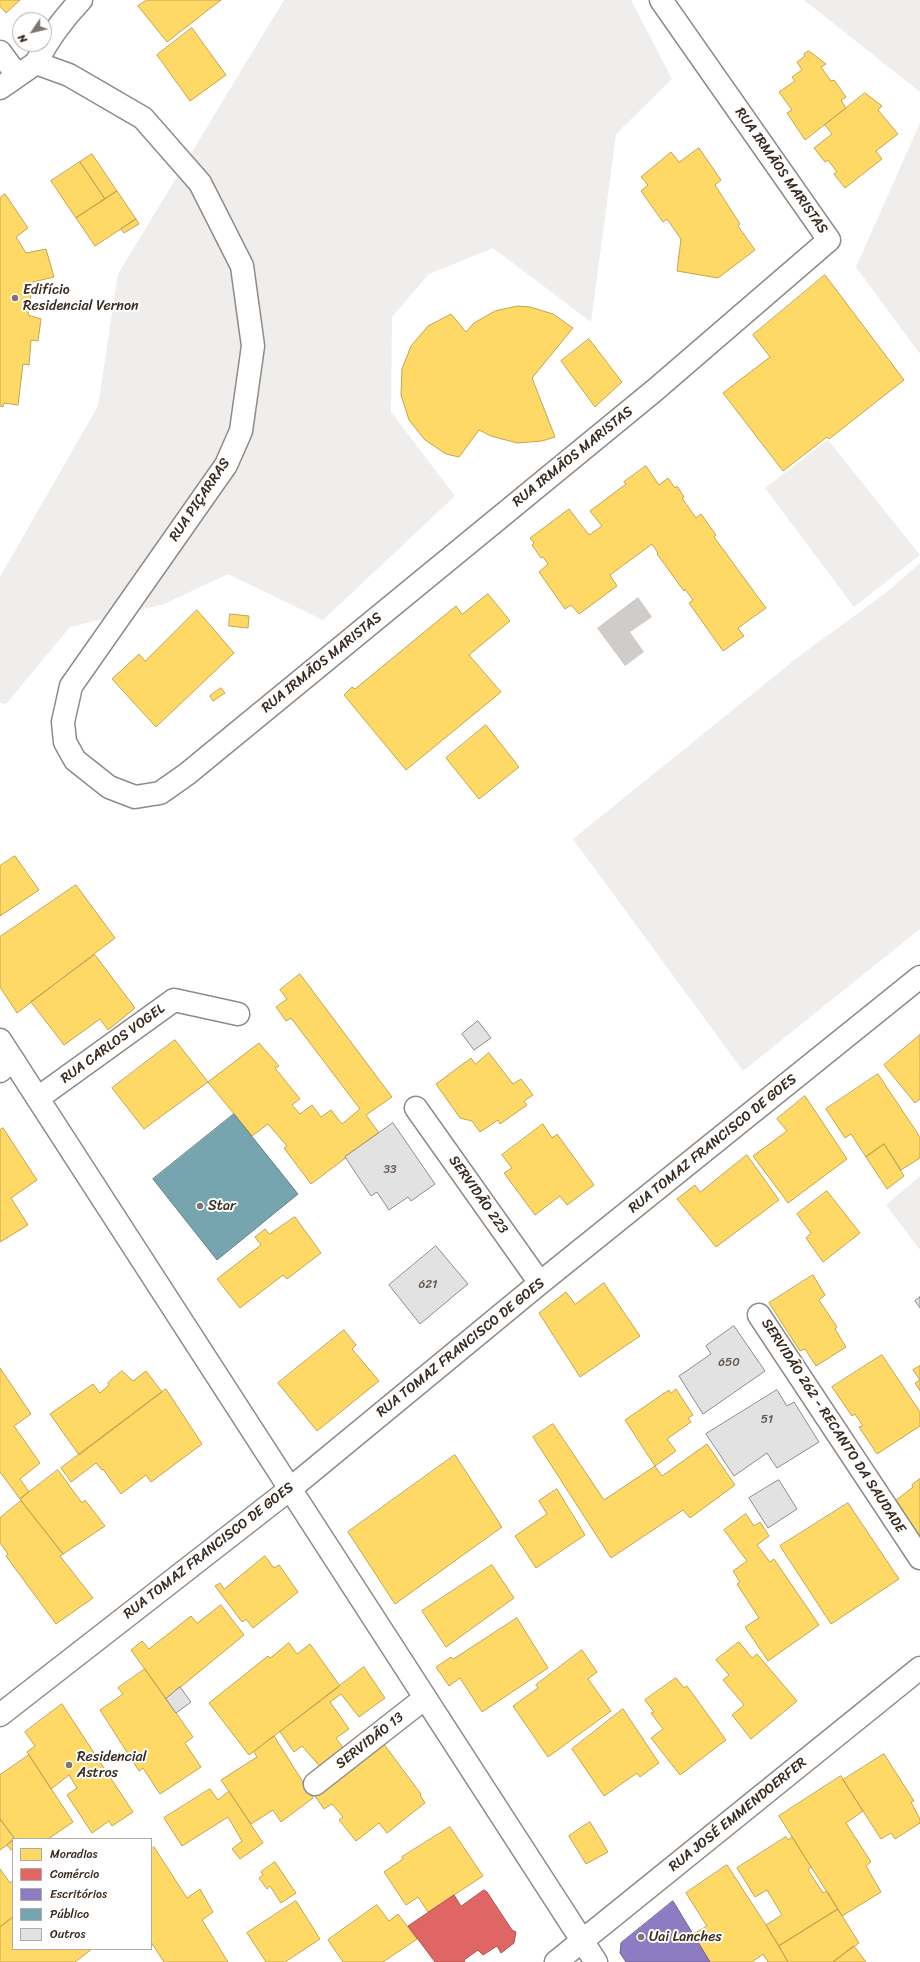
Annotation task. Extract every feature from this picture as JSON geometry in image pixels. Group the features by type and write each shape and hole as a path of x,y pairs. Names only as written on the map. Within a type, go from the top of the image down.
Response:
{"street":[{"path":"0,88 36,63 48,40 60,22 81,0"},
{"name":"RUA IRMÃOS MARISTAS","path":"75,760 109,787 135,797 160,793 187,774 655,390 829,240 661,0"},
{"path":"0,52 17,75"},
{"name":"RUA PIÇARRAS","path":"36,63 69,75 143,118 200,184 242,266 253,346 241,431 226,465 71,686 63,722 65,742 75,760"},
{"name":"RUA TOMAZ FRANCISCO DE GOES","path":"0,1715 290,1489 540,1283 920,977"},
{"name":"RUA CARLOS VOGEL","path":"38,1098 174,1000 238,1014"},
{"path":"0,1040 6,1065 38,1098 596,1962"},
{"name":"SERVIDÃO 223","path":"416,1108 540,1283"},
{"name":"SERVIDÃO 262 - RECANTO DA SAUDADE","path":"759,1315 920,1558"},
{"name":"RUA JOSÉ EMMENDOERFER","path":"556,1962 920,1668"},
{"name":"SERVIDÃO 13","path":"315,1784 425,1698"}],"shaded area":[{"path":"284,0 631,0 672,79 616,134 591,322 493,248 429,274 392,317 391,412 455,496 323,620 228,574 164,604 70,627 6,704 0,703 0,577 98,406 118,274"},
{"path":"804,0 920,0 920,92"},
{"path":"920,123 920,354 856,267"},
{"path":"828,440 920,555 854,607 765,488"},
{"path":"920,563 920,929 743,1071 573,839 802,654 887,592"},
{"path":"638,597 652,617 630,632 644,652 625,666 597,628"},
{"path":"920,1176 920,1250 886,1205"}],"building: Moradias":[{"path":"0,0 20,0 6,13 0,6"},
{"path":"147,0 221,0 167,42 138,6"},
{"path":"192,28 226,75 190,101 157,55"},
{"path":"809,51 826,64 821,67 831,81 834,80 846,97 841,100 846,108 805,140 787,113 792,110 779,92 795,81 792,77 802,70 797,62"},
{"path":"865,93 882,106 878,110 898,134 876,151 882,159 845,188 834,174 837,172 828,160 825,162 814,148 832,134 825,125"},
{"path":"699,148 721,180 715,185 740,224 738,226 755,250 718,278 677,271 681,239 667,219 663,222 641,191 648,185 641,177 671,152 679,162"},
{"path":"92,154 117,191 105,199 80,162"},
{"path":"80,162 105,199 76,218 51,181"},
{"path":"117,191 136,219 95,246 76,218"},
{"name":"Edifício Residencial Vernon","path":"5,194 28,228 16,237 26,253 46,249 54,277 33,282 28,315 41,319 38,341 31,340 29,365 23,364 18,405 4,403 3,407 0,406 0,198"},
{"path":"136,219 139,224 124,233 121,229"},
{"path":"825,275 904,380 829,439 827,437 783,471 723,393 770,357 753,335"},
{"path":"518,306 530,307 553,314 573,328 532,378 555,437 542,441 517,443 491,436 479,430 459,457 446,454 425,440 409,420 401,395 402,369 411,346 428,326 451,314 466,332 474,323 495,311"},
{"path":"589,339 622,382 595,407 561,361"},
{"path":"646,466 659,485 668,478 675,488 677,486 684,497 682,498 696,518 701,514 716,535 714,537 766,608 738,628 744,636 723,651 689,603 693,600 685,589 684,591 657,554 658,553 652,544 610,575 617,586 579,614 571,605 565,609 539,572 548,564 543,557 541,558 532,545 534,543 530,538 569,509 589,535 602,526 590,511 626,484 624,482"},
{"path":"488,594 510,621 469,655 501,692 406,770 344,695 352,687 355,689 456,606 462,614"},
{"path":"197,610 234,653 156,727 112,679 139,654 145,661"},
{"path":"230,614 249,616 248,628 229,626"},
{"path":"221,688 225,693 213,701 210,696"},
{"path":"486,725 519,767 479,799 446,758"},
{"path":"15,856 39,890 0,916 0,866"},
{"path":"76,885 115,938 17,1013 0,987 0,937"},
{"path":"95,955 135,1008 108,1030 100,1019 64,1045 31,1002"},
{"path":"300,974 392,1097 366,1115 379,1133 311,1184 284,1148 287,1146 268,1124 252,1136 208,1082 259,1043 279,1066 275,1068 300,1099 292,1105 300,1114 312,1105 321,1117 331,1110 342,1124 360,1109 291,1018 286,1021 276,1007 287,999 280,990"},
{"path":"920,1035 920,1099 915,1103 884,1065"},
{"path":"175,1040 208,1082 144,1129 112,1088"},
{"path":"489,1053 513,1084 521,1079 533,1095 524,1101 527,1105 500,1124 498,1120 480,1132 472,1121 460,1118 436,1084 471,1058 475,1064"},
{"path":"878,1074 920,1137 920,1158 901,1170 884,1144 866,1157 851,1134 845,1138 826,1109"},
{"path":"805,1096 847,1159 788,1203 753,1156 787,1131 777,1119"},
{"path":"543,1124 552,1138 557,1134 594,1185 567,1205 560,1196 535,1215 504,1173 512,1168 502,1155"},
{"path":"3,1128 37,1180 11,1198 28,1225 0,1242 0,1130"},
{"path":"884,1144 904,1176 887,1189 866,1157"},
{"path":"747,1155 779,1200 716,1247 677,1199 695,1185 700,1192"},
{"path":"827,1191 860,1233 823,1262 806,1238 811,1233 797,1214"},
{"path":"295,1217 321,1253 287,1279 283,1275 240,1308 217,1279 261,1245 255,1237 265,1229 269,1234"},
{"path":"813,1275 825,1295 819,1300 837,1327 835,1329 846,1347 816,1366 805,1349 800,1351 769,1303"},
{"path":"604,1283 640,1336 580,1377 539,1313 566,1292 575,1304"},
{"path":"344,1330 356,1345 352,1349 379,1381 317,1431 278,1383"},
{"path":"882,1355 920,1412 920,1426 877,1454 859,1427 863,1426 855,1414 852,1416 832,1387"},
{"path":"920,1366 920,1380 913,1370"},
{"path":"0,1368 31,1414 14,1426 40,1463 20,1479 29,1492 20,1499 0,1472"},
{"path":"122,1371 133,1381 146,1371 162,1392 79,1455 50,1414 93,1384 100,1393 109,1385 108,1383"},
{"path":"920,1380 920,1391 915,1383"},
{"path":"166,1389 202,1444 151,1482 146,1475 121,1494 103,1469 102,1470 96,1463 71,1482 61,1468"},
{"path":"676,1389 693,1415 688,1418 691,1422 667,1439 676,1451 655,1466 625,1420 669,1390 671,1393"},
{"path":"553,1424 604,1500 655,1466 662,1476 707,1444 735,1485 690,1518 683,1510 611,1558 533,1437"},
{"path":"455,1455 502,1527 395,1604 348,1532"},
{"path":"58,1470 82,1503 85,1500 105,1526 63,1554 20,1499"},
{"path":"920,1479 920,1535 918,1536 895,1501 913,1487 912,1485"},
{"path":"557,1489 585,1535 536,1568 515,1536 547,1514 539,1501"},
{"path":"21,1501 63,1554 60,1556 93,1598 56,1624 6,1556 8,1554 0,1543 0,1518"},
{"path":"848,1503 899,1579 831,1624 780,1546"},
{"path":"746,1514 754,1526 760,1522 769,1536 757,1545 770,1562 774,1559 819,1625 768,1661 745,1627 759,1618 737,1584 740,1582 733,1571 747,1561 724,1530"},
{"path":"265,1556 274,1568 279,1565 298,1592 253,1628 246,1619 242,1622 215,1586 220,1583 224,1589"},
{"path":"492,1565 514,1598 446,1647 422,1611"},
{"path":"221,1605 244,1635 166,1699 131,1650 142,1641 149,1649 191,1616 197,1623"},
{"path":"517,1618 548,1668 482,1712 460,1678 449,1686 436,1667 451,1657 453,1659"},
{"path":"739,1642 752,1658 757,1654 797,1701 751,1739 732,1715 744,1705 723,1680 729,1675 716,1660"},
{"path":"289,1643 297,1654 310,1644 340,1686 249,1755 209,1703 268,1656 270,1658"},
{"path":"582,1650 597,1672 588,1679 611,1711 548,1757 513,1706 538,1688 536,1685"},
{"path":"364,1667 385,1698 359,1717 341,1694 330,1702 349,1729 336,1738 346,1752 323,1770 302,1746 294,1752 280,1732"},
{"path":"145,1669 193,1737 185,1743 201,1767 160,1794 143,1768 139,1771 100,1710 123,1694 118,1688"},
{"path":"676,1678 684,1688 687,1686 726,1740 680,1775 651,1738 663,1729 651,1713 654,1712 645,1700"},
{"name":"Residencial Astros","path":"62,1704 133,1812 112,1826 109,1821 92,1833 67,1795 77,1788 69,1775 51,1789 27,1752 35,1746 25,1732"},
{"path":"623,1709 659,1763 640,1777 637,1773 604,1796 572,1749"},
{"path":"274,1736 313,1798 281,1822 273,1810 251,1824 221,1780 257,1757 254,1752"},
{"path":"383,1743 421,1794 420,1795 425,1803 387,1833 379,1823 356,1841 339,1820 343,1817 332,1804 324,1809 315,1796"},
{"path":"884,1754 914,1801 911,1802 920,1819 920,1823 895,1839 891,1833 881,1839 843,1780"},
{"path":"29,1755 73,1822 49,1838 14,1838 0,1819 0,1775"},
{"path":"841,1776 863,1811 846,1823 871,1862 866,1866 881,1892 842,1916 779,1816"},
{"path":"210,1789 218,1800 229,1791 263,1843 240,1859 232,1849 242,1841 228,1817 182,1846 164,1818"},
{"path":"0,1819 14,1838 12,1838 12,1841 0,1850"},
{"path":"590,1822 608,1852 586,1864 569,1836"},
{"path":"450,1827 483,1876 428,1912 418,1897 406,1905 384,1872 403,1859 402,1857"},
{"path":"786,1837 788,1840 792,1837 811,1867 808,1870 823,1893 827,1891 838,1909 779,1946 766,1925 782,1915 767,1890 755,1897 737,1868"},
{"path":"12,1841 12,1850 11,1850 7,1845"},
{"path":"154,1847 187,1898 200,1889 213,1912 202,1920 228,1962 164,1962 152,1944 152,1849"},
{"path":"275,1862 296,1893 281,1903 270,1886 267,1889 259,1878 263,1875 261,1872"},
{"path":"727,1865 788,1962 768,1962 763,1954 752,1962 710,1962 693,1934 707,1926 686,1893"},
{"path":"0,1869 10,1883 12,1881 12,1918 0,1927"},
{"path":"296,1901 320,1939 285,1962 266,1962 247,1933"},
{"path":"377,1905 389,1921 398,1914 417,1939 383,1962 343,1962 328,1940"},
{"path":"838,1909 859,1943 833,1962 788,1962 779,1946"},
{"path":"12,1918 12,1950 91,1950 75,1962 0,1962 0,1927"},
{"path":"854,1946 866,1962 833,1962"}],"building: Comércio":[{"path":"484,1890 487,1892 512,1930 516,1932 514,1943 501,1953 497,1946 483,1955 478,1950 464,1960 465,1962 435,1962 408,1926 454,1895 461,1906"}],"building: Escritórios":[{"path":"673,1901 710,1962 626,1962 620,1953 621,1943"}],"building: Público":[{"path":"234,1114 298,1194 217,1260 153,1179"}],"building: Outros":[{"path":"478,1021 491,1038 474,1050 462,1034"},
{"path":"393,1123 435,1184 411,1201 408,1197 389,1210 377,1192 371,1196 345,1157"},
{"path":"436,1246 468,1284 420,1324 389,1285"},
{"path":"920,1297 920,1308 915,1301"},
{"path":"734,1326 765,1371 703,1414 679,1376 711,1354 706,1346"},
{"path":"777,1390 787,1406 794,1402 819,1442 777,1468 767,1453 734,1476 706,1434"},
{"path":"779,1480 797,1509 768,1528 749,1498"},
{"path":"180,1687 191,1702 176,1713 166,1699"}],"place":[{"name":"Edifício Residencial Vernon","path":"15,298"},
{"name":"Star","path":"200,1206"},
{"name":"Residencial Astros","path":"69,1765"},
{"name":"Uai Lanches","path":"641,1937"}]}
